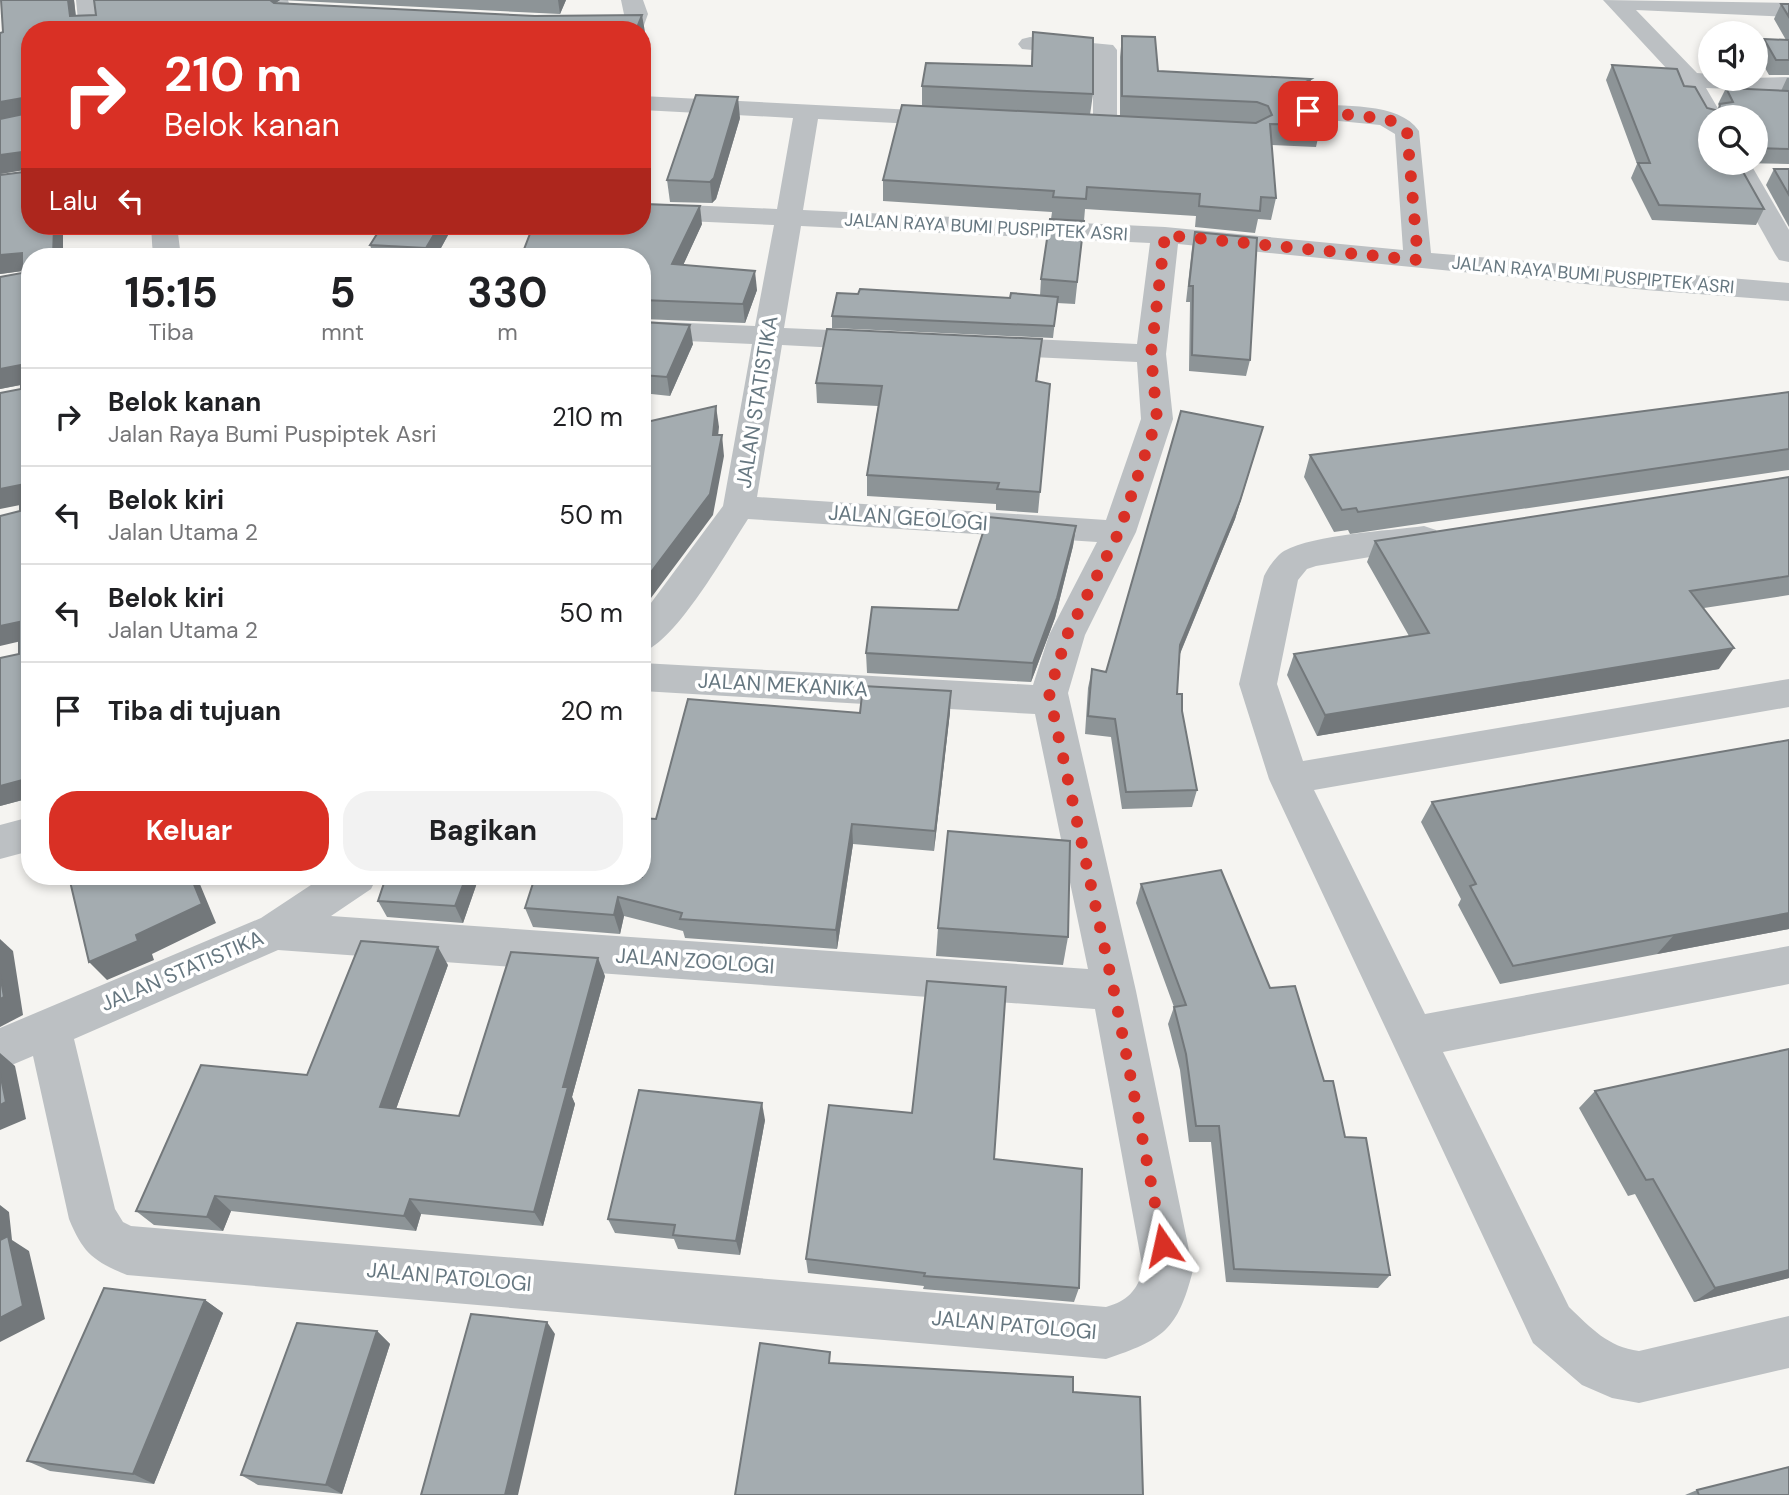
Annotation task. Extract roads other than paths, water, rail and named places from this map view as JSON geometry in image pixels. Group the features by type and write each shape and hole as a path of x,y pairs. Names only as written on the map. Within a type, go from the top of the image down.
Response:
{"street":[{"path":"86,0 89,21"},
{"path":"632,0 637,14 635,21"},
{"path":"1616,1 1789,10"},
{"path":"1616,1 1690,80 1705,105"},
{"path":"281,13 307,11"},
{"path":"1030,44 1105,50 1105,126"},
{"path":"1690,80 1789,84"},
{"path":"651,103 983,120"},
{"name":"JALAN STATISTIKA","path":"651,629 669,610 739,507 807,111"},
{"path":"1308,111 1381,118 1392,121 1407,131 1418,260"},
{"path":"1078,125 1132,128"},
{"path":"1768,173 1777,174"},
{"path":"1744,175 1789,254"},
{"name":"JALAN RAYA BUMI PUSPIPTEK ASRI","path":"651,211 1165,235 1646,282 1789,292"},
{"name":"JALAN PATOLOGI","path":"49,1029 93,1219 106,1239 127,1250 1106,1332 1134,1325 1150,1315 1163,1294 1168,1270 1114,991 1049,693 1067,635 1119,532 1157,419 1151,354 1165,235"},
{"path":"651,330 905,342"},
{"path":"960,345 1151,354"},
{"name":"JALAN GEOLOGI","path":"739,507 1119,532"},
{"path":"1450,534 1314,554 1295,560 1281,576 1258,684 1289,779 1551,1325 1593,1364 1616,1376 1639,1377 1789,1342"},
{"name":"JALAN MEKANIKA","path":"651,678 1049,700"},
{"path":"1289,779 1789,693"},
{"path":"0,842 21,836"},
{"name":"JALAN STATISTIKA","path":"0,1049 276,931 343,885"},
{"name":"JALAN ZOOLOGI","path":"276,931 1114,991"},
{"path":"1413,1037 1789,965"}]}
